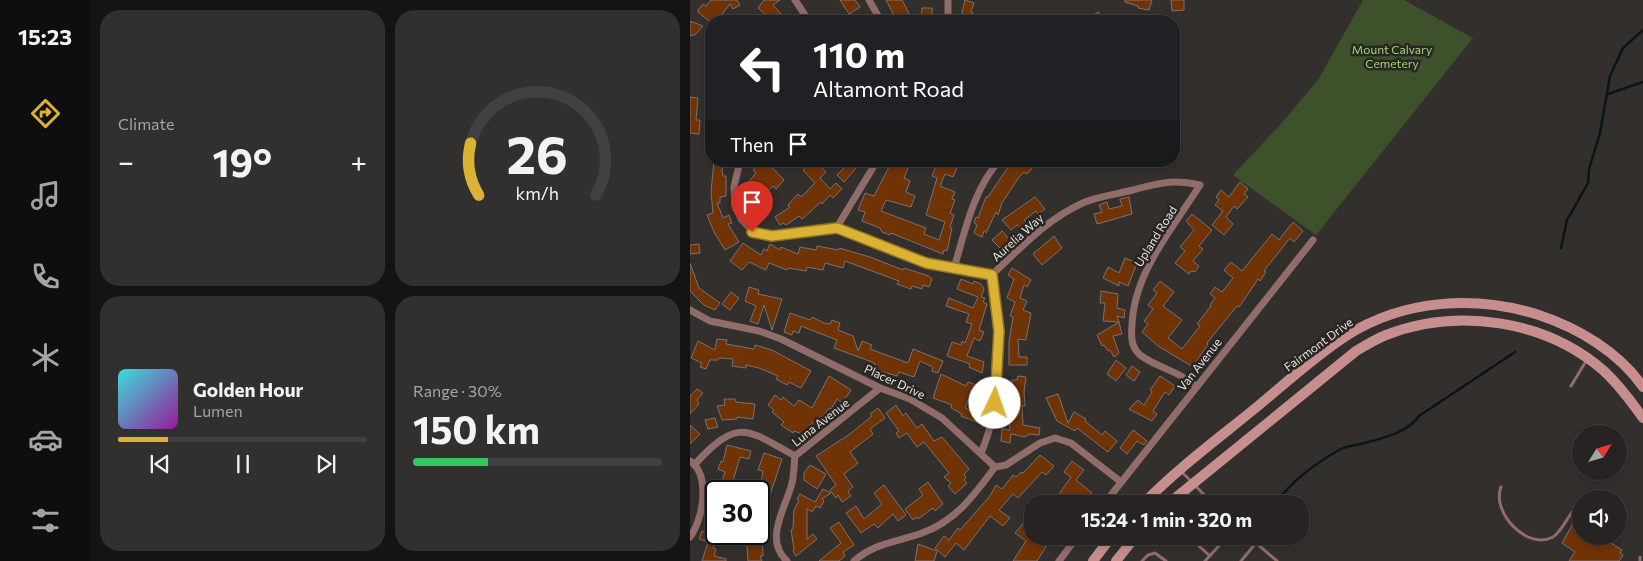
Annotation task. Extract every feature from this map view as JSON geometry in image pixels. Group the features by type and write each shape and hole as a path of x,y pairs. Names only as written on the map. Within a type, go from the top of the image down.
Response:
{"main road":[{"name":"Fairmont Drive","path":"1153,495 1180,469 1346,336 1378,318 1412,308 1449,302 1484,303 1518,309 1554,320 1588,337 1616,358 1643,387"},
{"path":"1178,495 1356,350 1386,335 1416,326 1450,320 1483,321 1514,326 1547,337 1588,358 1626,394 1643,418"},
{"path":"1093,561 1105,545"},
{"path":"1116,561 1129,545"}],"street":[{"path":"795,0 805,15"},
{"path":"869,0 878,15"},
{"path":"948,0 948,15"},
{"path":"739,167 734,187 735,205 741,219 752,232 772,236 837,228 926,263 992,275 999,331 995,403 990,433 981,453"},
{"path":"837,228 873,167"},
{"path":"954,268 976,199 994,167"},
{"name":"Aurelia Way","path":"992,275 1037,232 1063,213 1086,201 1161,182 1182,181 1200,185"},
{"name":"Upland Road","path":"1196,386 1180,373 1138,353 1131,340 1132,316 1140,283 1200,185"},
{"name":"Van Avenue","path":"1111,495 1313,240"},
{"name":"Placer Drive","path":"690,310 710,321 759,331 781,339 880,388 910,399 942,418 995,466"},
{"name":"Luna Avenue","path":"692,462 714,444 729,435 742,431 754,433 795,456 880,388"},
{"path":"854,561 878,545 922,533 945,522 963,508 995,466 1006,465 1040,443 1055,438 1070,443 1121,482"},
{"path":"787,561 778,546 776,531 792,484 795,456"},
{"path":"690,537 702,512 700,474 692,462"},
{"path":"1059,561 1071,545"}],"lane":[{"path":"1571,386 1588,358"},
{"path":"1180,469 1204,495"},
{"path":"1501,487 1498,494 1503,512 1509,523 1528,537 1540,541 1554,537 1572,512"},
{"path":"1198,545 1210,556"},
{"path":"1204,561 1220,545"},
{"path":"1241,561 1254,545"},
{"path":"1258,545 1277,561"},
{"path":"1142,561 1148,555 1155,553 1166,561"}],"green space":[{"name":"Mount Calvary Cemetery","path":"1363,0 1404,0 1473,38 1316,235 1233,175 1280,125 1318,80"}],"building":[{"path":"711,0 737,0 740,5 733,9 730,4 721,15 705,15 705,18 698,10 703,4 706,6"},
{"path":"764,0 780,0 773,5 782,15 766,15 758,8"},
{"path":"840,0 855,0 860,7 849,14"},
{"path":"886,0 902,0 910,15 894,15"},
{"path":"965,0 974,3 971,12 972,15 961,15"},
{"path":"1125,0 1152,0 1149,10 1138,8 1138,6 1125,2"},
{"path":"1171,0 1184,0 1184,10 1172,11"},
{"path":"922,8 932,8 933,15 921,15"},
{"path":"690,21 703,26 696,34 690,36"},
{"path":"690,97 698,98 696,120 700,120 699,134 690,133"},
{"path":"713,167 723,167 723,176 726,176 726,196 720,197 720,203 717,203 723,218 729,215 732,223 728,224 739,242 725,250 714,232 707,215 713,213 711,192"},
{"path":"756,167 772,167 784,180 776,189 773,186 765,193 769,206 763,207 764,213 756,216 754,211 752,212 749,201 760,197 747,184 756,173 753,170"},
{"path":"806,167 821,167 826,172 820,178 830,189 836,183 842,189 833,198 830,195 822,204 821,202 802,219 799,216 786,225 783,223 780,225 775,217 790,207 788,205 798,194 801,197 815,183 803,170"},
{"path":"845,167 857,167 844,182 837,175"},
{"path":"889,167 909,167 904,178 910,181 906,192 915,196 911,207 886,200 881,211 926,228 924,234 939,240 945,222 926,215 937,178 932,176 936,167 957,167 953,177 945,174 940,186 955,192 952,199 955,200 950,213 954,215 950,227 952,228 947,251 944,250 943,254 891,233 890,235 882,232 880,228 862,221 865,212 858,210 865,193 874,196"},
{"path":"1008,167 1033,167 1029,172 1026,174 1024,172 1019,177 1002,203 998,215 996,212 986,233 984,231 982,237 974,233 977,225 974,223 976,217 978,218 986,197 988,197"},
{"path":"1240,182 1248,189 1244,194 1248,197 1237,209 1234,206 1226,217 1233,224 1224,235 1212,225 1223,211 1215,205 1219,200 1216,197 1221,190 1229,197"},
{"path":"1035,197 1045,209 1038,214 1036,211 1024,220 1026,222 1020,228 1017,225 1011,230 1002,220"},
{"path":"1129,197 1132,214 1097,224 1094,214 1102,212 1099,205 1107,202 1109,209 1122,206 1120,199"},
{"path":"1192,214 1212,230 1199,246 1203,249 1193,261 1199,266 1195,272 1191,271 1189,274 1175,263 1185,251 1180,247 1194,230 1186,221"},
{"path":"1293,222 1303,231 1294,242 1290,238 1264,271 1266,272 1260,281 1258,279 1239,307 1237,306 1207,343 1193,367 1158,346 1142,332 1148,324 1144,321 1153,309 1148,305 1157,293 1153,290 1160,281 1174,292 1163,306 1182,320 1168,338 1182,349 1200,326 1197,324 1211,306 1215,298 1210,294 1215,287 1222,292 1233,278 1224,270 1231,262 1242,271 1272,234 1279,240"},
{"path":"1002,231 1011,241 1000,248 992,240"},
{"path":"1054,236 1062,248 1042,265 1033,254"},
{"path":"743,243 761,255 764,249 767,251 770,244 780,250 781,247 798,254 800,247 816,250 817,246 838,250 839,248 870,257 903,270 904,268 929,276 932,279 929,287 923,285 922,289 912,286 911,289 897,284 899,281 845,261 843,268 825,263 823,270 807,267 806,271 788,268 787,270 769,263 766,270 749,262 742,270 730,261"},
{"path":"699,244 700,253 690,254 690,245"},
{"path":"1125,258 1137,263 1128,286 1119,282 1119,286 1103,278 1108,267 1119,273"},
{"path":"690,263 699,288 720,303 715,310 704,305 690,291"},
{"path":"1012,268 1031,280 1027,287 1024,285 1020,298 1027,301 1023,310 1031,313 1026,340 1018,339 1019,357 1027,357 1027,365 1009,365 1009,342 1013,317 1010,316 1015,302 1007,298 1014,279 1008,275"},
{"path":"961,279 973,284 974,281 981,284 984,289 981,297 985,298 983,302 987,304 979,330 984,332 980,341 974,338 967,356 984,362 982,373 969,367 970,364 947,356 952,342 961,345 962,341 965,343 972,324 966,322 969,314 946,306 949,298 973,308 978,297 957,289"},
{"path":"749,287 759,290 758,294 782,299 772,330 764,305 758,324 750,321 756,306 745,301"},
{"path":"1101,291 1118,294 1117,308 1125,310 1124,318 1117,316 1119,322 1103,321 1105,303 1100,303"},
{"path":"731,292 739,298 730,310 722,304"},
{"path":"790,313 810,320 812,317 824,323 830,324 832,320 840,323 838,330 853,336 858,351 862,341 872,345 870,349 908,363 913,349 943,361 938,373 932,371 933,367 920,361 914,377 899,372 897,376 880,371 874,368 876,365 872,362 834,348 837,340 801,326 799,333 793,331 792,335 784,332"},
{"path":"1119,322 1122,334 1113,336 1119,353 1114,357 1110,350 1108,351 1104,345 1102,346 1097,335"},
{"path":"717,339 727,340 726,344 754,349 755,345 772,350 811,371 801,388 789,382 787,385 776,379 778,376 759,368 746,365 746,368 732,366 733,359 719,358 718,360 710,360 706,369 700,367 702,363 691,358 698,341 715,350"},
{"path":"1116,360 1126,368 1116,381 1107,374"},
{"path":"1132,366 1140,372 1134,381 1126,375"},
{"path":"941,374 966,386 968,382 981,387 979,396 971,393 965,408 982,415 979,423 961,416 962,414 951,408 952,405 933,398"},
{"path":"829,376 851,390 842,403 837,399 831,409 829,408 824,415 812,423 803,434 794,431 793,433 781,425 784,422 772,412 774,410 768,405 775,395 781,400 783,397 794,406 799,400 812,408"},
{"path":"1018,376 1026,377 1025,406 1022,406 1023,425 1040,428 1039,435 1029,434 1025,437 1011,434 1010,443 1001,441 1002,429 1010,430 1007,401 1011,400 1012,380 1017,380"},
{"path":"1160,376 1175,386 1169,395 1165,392 1153,411 1157,414 1152,421 1129,409 1138,400 1144,405 1152,392 1150,390"},
{"path":"697,389 703,393 697,400 699,404 690,414 690,396"},
{"path":"1058,394 1068,423 1074,412 1086,419 1085,421 1102,435 1105,431 1117,441 1108,452 1077,428 1075,431 1057,421 1046,398"},
{"path":"724,399 735,399 736,402 755,404 753,419 737,417 737,419 722,420 717,406 725,405"},
{"path":"896,405 903,416 906,413 917,428 922,424 934,441 942,437 969,469 964,474 966,477 964,480 967,483 955,494 948,486 951,483 944,477 949,473 924,442 917,447 907,433 899,438 896,433 899,431 886,413"},
{"path":"878,408 885,418 870,429 873,434 850,452 858,463 844,474 853,487 848,491 851,496 842,502 838,495 836,498 830,490 836,485 816,456 850,434 872,416 870,414"},
{"path":"715,418 718,427 708,429 705,420"},
{"path":"690,425 700,434 690,444"},
{"path":"1133,430 1147,441 1144,445 1137,441 1127,454 1120,448"},
{"path":"727,445 751,451 749,459 740,457 733,480 722,480 725,472 718,469 721,461 723,462"},
{"path":"764,453 782,459 770,495 770,480 761,480 763,471 758,470"},
{"path":"1040,455 1054,466 1046,475 1042,472 1018,498 1013,494 999,510 1010,518 1003,526 990,516 964,550 956,543 945,557 935,548 944,536 949,540 958,528 960,530 990,496 996,485 1002,489 1013,475 1016,477 1021,472 1023,473"},
{"path":"1072,461 1084,470 1076,480 1092,493 1091,495 1058,495 1071,477 1064,472"},
{"path":"810,465 826,474 817,489 804,480 804,473"},
{"path":"928,482 943,504 935,511 933,508 918,519 917,517 913,520 905,509 923,495 919,489"},
{"path":"884,485 906,515 898,521 893,514 878,528 874,524 861,533 846,513 856,506 864,519 882,504 874,493"},
{"path":"823,489 831,493 822,499 824,501 820,508 816,506 812,512 807,509 807,539 813,534 817,539 796,556 793,551 791,530 793,529 794,510 799,500 797,499 800,494 815,502"},
{"path":"839,522 854,545 843,552 845,556 839,561 819,561 841,543 830,528"},
{"path":"1024,522 1024,540 1015,533"},
{"path":"1572,525 1572,545 1614,545 1622,550 1620,553 1623,555 1619,561 1569,561 1575,552 1562,543"},
{"path":"702,531 705,532 705,541 699,539"},
{"path":"918,544 937,551 934,561 915,561"},
{"path":"1024,544 1047,545 1037,561 1013,561"},
{"path":"707,545 714,545 713,548 716,549 714,556 726,559 726,561 702,561"},
{"path":"747,545 762,545 763,556 760,556 762,561 748,561"}],"waterway":[{"path":"1561,248 1567,220 1588,183 1589,169 1600,133 1610,76 1623,48 1643,30"},
{"path":"1608,94 1643,82"},
{"path":"1282,495 1296,481 1330,455 1344,448 1377,440 1401,431 1419,416 1515,352"}],"route":[{"path":"752,232 772,236 837,228 926,263 992,275 999,331 995,403"}]}
